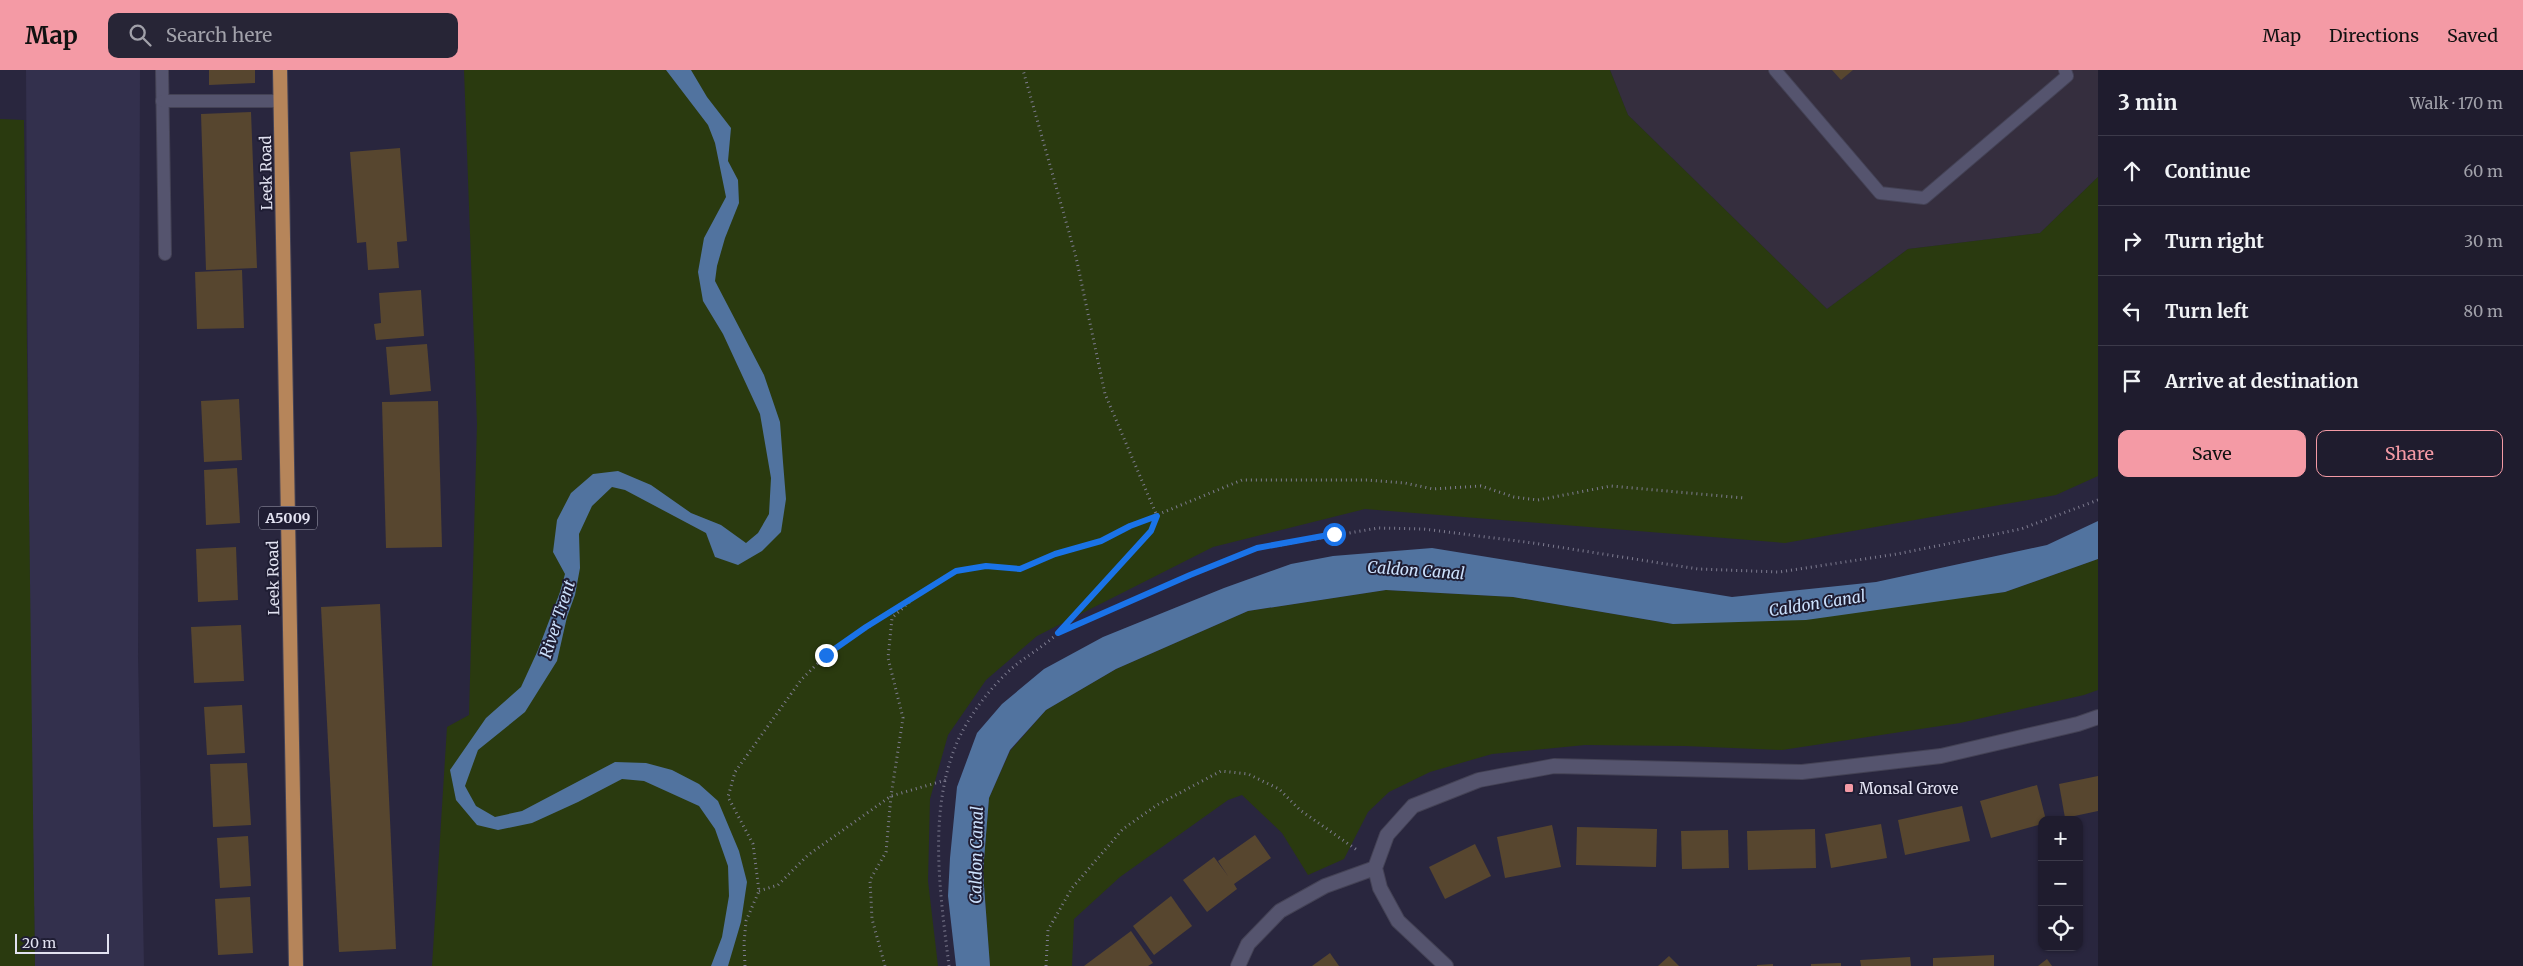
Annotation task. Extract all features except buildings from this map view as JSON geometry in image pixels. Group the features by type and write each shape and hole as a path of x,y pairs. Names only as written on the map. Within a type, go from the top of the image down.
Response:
{"main road":[{"name":"Leek Road","path":"280,70 296,966"}],"street":[{"path":"1446,966 1398,922 1380,888 1376,864 1387,834 1413,806 1479,780 1554,766 1802,772 1941,756 2078,724 2098,716"},
{"path":"1238,966 1248,944 1280,911 1325,886 1376,864"}],"lane":[{"path":"162,70 166,254"},
{"path":"1776,70 1880,193 1924,198 2066,76 2065,70"},
{"path":"162,101 281,101"}],"path":[{"path":"949,966 939,883 940,824 946,780 959,738 983,700 1010,670 1058,633 1151,531 1157,516 1105,394 1076,257 1023,70"},
{"path":"745,966 744,943 746,921 759,891 754,844 728,797 735,772 801,680 826,655 956,571 986,566 1020,569 1055,554 1101,541 1130,526 1242,480 1367,480 1405,482 1433,489 1481,486 1514,496 1538,500 1611,486 1744,498"},
{"path":"1058,633 1257,548 1378,528 1442,532 1698,569 1779,572 1896,554 2021,529 2098,500"},
{"path":"885,966 872,919 870,880 886,852 891,796 903,718 888,658 892,618 916,596"},
{"path":"1046,966 1048,930 1072,888 1123,829 1157,805 1220,771 1248,774 1279,789 1300,810 1376,864"},
{"path":"759,891 778,885 808,855 891,796 946,780"}],"shaded area":[{"path":"26,70 140,70 138,657 144,966 35,966 30,663"},
{"path":"1610,70 2098,70 2098,177 2040,233 1908,249 1827,309 1628,115"}],"green space":[{"path":"464,70 1610,70 1628,115 1827,309 1908,249 2040,233 2098,177 2098,476 2056,495 1785,543 1365,509 1213,547 1037,636 986,680 948,735 930,799 928,881 938,966 432,966 447,727 469,715 477,424"},
{"path":"0,119 24,120 35,966 0,966"},
{"path":"2098,559 2098,690 2084,695 1960,723 1782,750 1685,746 1585,745 1492,754 1430,772 1389,792 1368,812 1344,859 1308,875 1282,833 1242,795 1228,800 1120,877 1074,919 1072,966 990,966 983,872 989,798 1010,751 1046,710 1116,669 1248,611 1386,590 1513,597 1673,624 2005,592"}],"water":[{"name":"River Trent","path":"666,70 691,70 707,97 731,128 728,161 738,180 739,203 725,238 715,281 764,375 780,422 786,499 781,532 762,551 738,565 715,557 706,533 625,490 612,487 592,506 579,534 580,568 575,595 567,617 557,661 525,712 478,750 465,786 476,806 495,817 522,811 615,762 646,763 672,770 699,784 718,801 739,851 747,882 741,922 728,966 711,966 722,937 729,896 728,866 715,829 699,806 644,781 622,779 532,823 498,830 477,825 456,800 450,770 486,718 521,687 538,650 565,574 553,552 557,520 571,493 593,474 618,471 651,485 691,513 721,525 746,543 758,533 769,514 771,478 760,414 723,334 703,301 698,272 704,238 726,197 715,143 708,125"},
{"name":"Caldon Canal","path":"2098,521 2098,559 2005,592 1806,620 1673,624 1513,597 1386,590 1248,611 1116,669 1046,710 1010,750 989,798 983,872 990,966 956,966 948,896 950,858 957,787 977,733 1002,704 1044,669 1103,637 1224,588 1291,564 1333,556 1432,548 1732,597 1876,582 2047,545"}],"place":[{"name":"Monsal Grove","path":"1849,788"}],"route":[{"path":"826,655 866,627 956,571 986,566 1020,569 1055,554 1101,541 1130,526 1157,516 1151,531 1058,633 1257,548 1334,534"}]}
